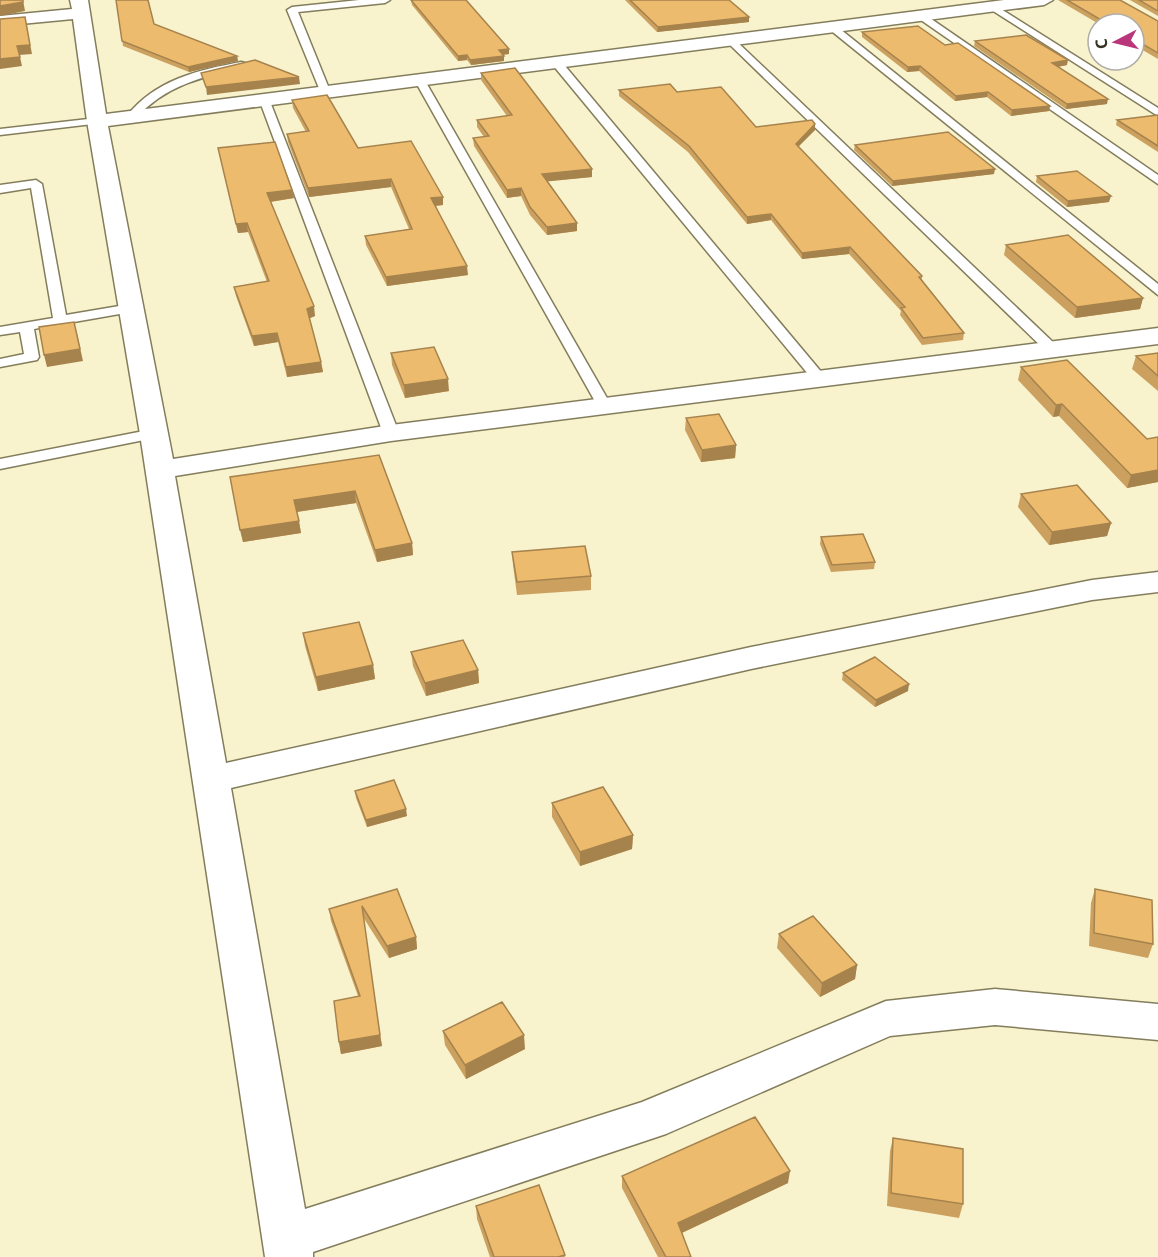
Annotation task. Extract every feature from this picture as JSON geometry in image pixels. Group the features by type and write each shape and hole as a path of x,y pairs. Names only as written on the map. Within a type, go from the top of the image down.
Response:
{"street":[{"path":"97,121 1044,0"},
{"path":"0,21 80,6 97,121 154,434 287,1247 650,1120 886,1019 995,1007 1158,1022"},
{"path":"160,470 391,433 1050,347 1158,336"},
{"path":"210,780 751,658 1092,590 1158,582"}],"lane":[{"path":"325,91 292,10 385,0"},
{"path":"993,6 1158,113"},
{"path":"921,16 1158,180"},
{"path":"832,27 1158,291"},
{"path":"730,40 1050,347"},
{"path":"556,62 818,377"},
{"path":"132,116 145,99 164,87 210,70 250,64"},
{"path":"419,79 604,405"},
{"path":"264,99 391,433"},
{"path":"0,132 97,121"},
{"path":"0,189 36,184 60,320"},
{"path":"0,331 131,308"},
{"path":"0,363 32,357 26,326"},
{"path":"0,464 154,434"}],"building":[{"path":"0,0 23,0 23,2 0,6"},
{"path":"116,0 148,0 154,24 237,56 188,67 122,41"},
{"path":"411,0 466,0 509,49 499,50 504,56 470,60 467,55 458,56"},
{"path":"630,0 729,0 749,17 658,27"},
{"path":"1067,0 1120,0 1142,12 1088,12"},
{"path":"1139,0 1158,0 1158,11"},
{"path":"1146,14 1158,21 1158,53 1146,46"},
{"path":"25,17 30,45 17,46 20,57 0,59 0,19"},
{"path":"918,26 945,45 958,43 1050,106 1012,110 988,92 956,96 920,66 908,67 862,32"},
{"path":"1026,35 1068,60 1052,63 1108,99 1067,104 975,41"},
{"path":"255,60 299,77 206,87 201,73"},
{"path":"515,68 592,169 542,174 577,223 547,227 530,207 521,188 507,190 473,138 489,136 477,120 512,115 481,73"},
{"path":"670,84 677,92 721,87 756,127 812,120 815,124 796,144 922,276 919,277 964,333 923,338 901,308 905,307 850,247 802,253 771,214 747,217 689,146 619,90"},
{"path":"327,95 358,148 411,141 443,197 431,198 467,266 386,277 365,236 412,229 391,179 308,188 287,134 309,131 292,100"},
{"path":"1158,115 1158,146 1117,120"},
{"path":"948,132 995,169 893,181 855,145"},
{"path":"275,142 292,190 267,193 314,306 307,309 321,362 286,367 277,333 252,336 234,287 269,281 247,223 236,224 218,148"},
{"path":"1077,171 1111,196 1068,201 1037,176"},
{"path":"1068,235 1143,298 1077,307 1006,245"},
{"path":"74,322 80,349 44,355 39,327"},
{"path":"434,347 448,379 404,385 391,353"},
{"path":"1158,353 1158,376 1136,356"},
{"path":"1067,360 1147,439 1158,437 1158,470 1131,475 1062,404 1056,405 1021,367"},
{"path":"719,414 736,445 702,450 686,418"},
{"path":"379,455 412,543 375,550 355,491 294,500 299,521 240,530 230,477"},
{"path":"1077,485 1111,523 1052,532 1021,494"},
{"path":"863,534 875,562 832,565 821,537"},
{"path":"585,546 591,576 517,582 512,552"},
{"path":"359,622 373,665 316,677 303,633"},
{"path":"463,640 478,670 425,683 411,652"},
{"path":"875,657 909,684 876,700 843,673"},
{"path":"394,780 406,809 366,820 355,791"},
{"path":"603,787 633,835 580,852 552,803"},
{"path":"397,889 416,937 387,946 362,906 380,1035 339,1042 334,1001 360,996 329,909"},
{"path":"1095,889 1152,900 1153,944 1094,933"},
{"path":"813,916 857,965 822,983 779,934"},
{"path":"502,1002 524,1035 465,1065 443,1031"},
{"path":"755,1117 790,1171 678,1223 691,1257 666,1257 622,1176"},
{"path":"893,1138 963,1149 963,1204 891,1193"},
{"path":"539,1185 565,1255 558,1257 494,1257 476,1206"}]}
